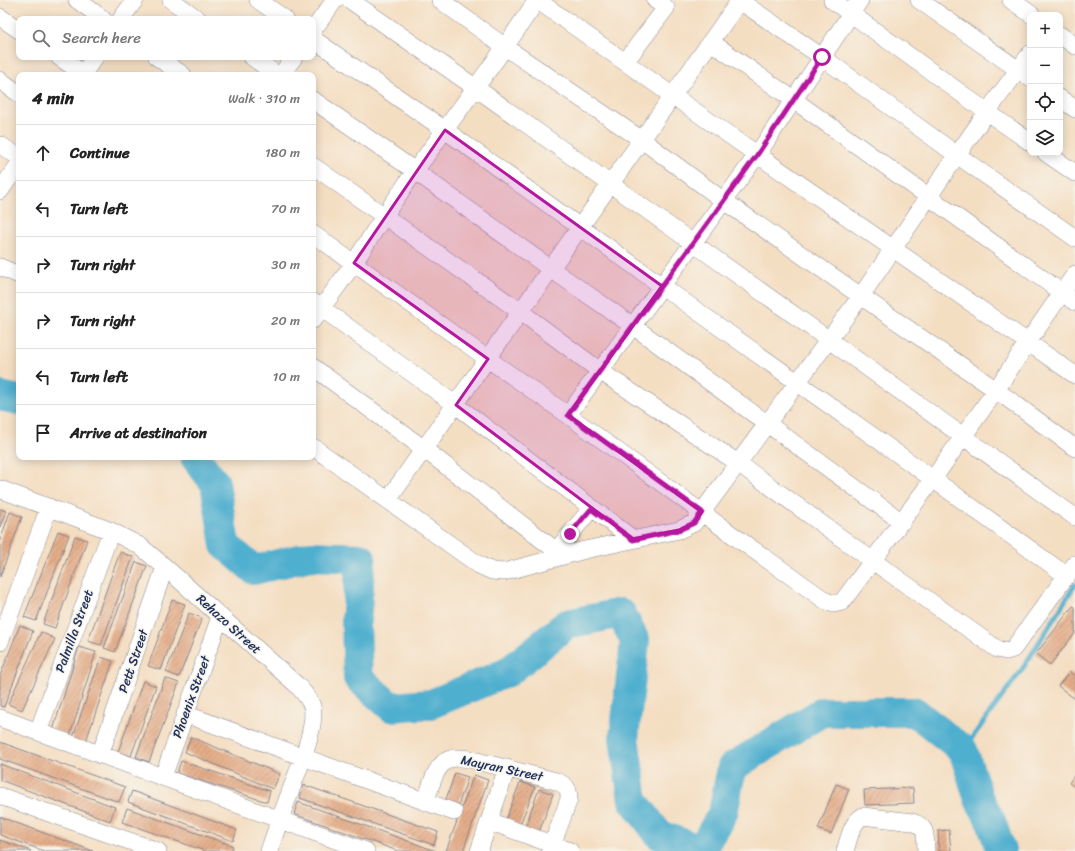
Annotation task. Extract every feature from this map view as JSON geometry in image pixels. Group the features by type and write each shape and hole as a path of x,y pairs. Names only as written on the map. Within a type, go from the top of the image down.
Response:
{"street":[{"path":"77,0 99,16"},
{"path":"123,16 135,0"},
{"path":"171,0 194,16"},
{"path":"258,0 281,16"},
{"path":"316,26 335,0"},
{"path":"350,0 611,184 692,244 829,340 1075,517"},
{"path":"440,0 505,47 642,140 724,200 996,390 1075,448"},
{"path":"633,540 456,405 316,310 354,263 415,171 476,88 537,0 757,155 1075,375"},
{"path":"388,500 740,0 1075,238"},
{"path":"832,0 856,7 987,112 1027,140"},
{"path":"919,0 1024,74"},
{"path":"1011,0 1028,12"},
{"path":"625,62 665,3"},
{"path":"568,415 757,155 856,7"},
{"path":"0,17 16,28"},
{"path":"1063,37 1075,46"},
{"path":"316,41 445,130 933,479 1071,570 1013,649 1006,651 997,649 738,463 600,371 521,312 316,168"},
{"path":"711,42 794,100 1068,298"},
{"path":"63,60 80,72"},
{"path":"86,72 93,60"},
{"path":"161,60 179,72"},
{"path":"256,60 273,72"},
{"path":"283,72 292,60"},
{"path":"316,449 479,566 492,571 504,572 559,553 584,550 679,530 694,523 861,296 987,112 1024,74 1027,64"},
{"path":"0,80 16,92"},
{"path":"1063,100 1075,109"},
{"path":"316,102 632,326 902,522"},
{"path":"0,145 16,155"},
{"path":"1050,156 1075,173"},
{"path":"0,191 16,168"},
{"path":"316,236 488,360 568,415 734,536 826,601 834,604 842,602 933,479 1028,342 1068,298 1075,274"},
{"path":"0,267 16,274"},
{"path":"316,369 424,449 559,553"},
{"name":"Rehazo Street","path":"0,489 111,531 140,546 166,567 298,686 306,695 312,707 311,730 303,757 268,851"},
{"path":"0,642 49,507"},
{"path":"559,553 591,509"},
{"name":"Palmilla Street","path":"38,732 111,531"},
{"name":"Pett Street","path":"100,754 166,567"},
{"name":"Phoenix Street","path":"163,777 220,617"},
{"path":"185,714 454,812"},
{"path":"0,718 366,851"},
{"name":"Mayran Street","path":"426,802 437,771 442,763 451,758 469,759 556,780 567,787 569,793 551,848"},
{"path":"479,851 507,768"},
{"path":"0,796 158,851"},
{"path":"845,851 855,823 863,816 869,816 918,824 923,827 925,832 926,851"},
{"path":"489,821 551,848 570,851"}],"highlighted area":[{"path":"445,130 662,286 568,415 702,512 694,523 679,530 633,539 456,405 488,359 354,263"}],"building":[{"path":"0,509 6,511 0,527"},
{"path":"10,512 22,517 0,577 0,540"},
{"path":"58,531 69,535 36,621 24,617"},
{"path":"75,536 87,540 55,628 43,624"},
{"path":"120,552 133,557 101,645 88,641"},
{"path":"136,562 147,566 115,652 104,648"},
{"path":"172,600 185,604 161,670 148,666"},
{"path":"1073,606 1075,607 1075,633 1050,665 1036,654"},
{"path":"189,613 202,618 179,677 166,672"},
{"path":"20,625 33,631 4,707 0,706 0,676"},
{"path":"41,632 55,639 22,710 8,704"},
{"path":"79,647 96,652 70,736 53,730"},
{"path":"101,657 113,661 85,744 72,740"},
{"path":"1069,672 1075,676 1075,699 1058,686"},
{"path":"165,678 179,683 149,762 136,757"},
{"path":"143,681 156,686 131,756 118,752"},
{"path":"191,737 280,774 273,789 185,752"},
{"path":"0,742 125,787 119,802 0,759"},
{"path":"181,761 270,791 267,802 177,773"},
{"path":"0,764 115,807 110,821 0,780"},
{"path":"455,773 468,777 457,809 444,805"},
{"path":"1075,774 1075,788 1069,783"},
{"path":"474,775 488,780 463,851 446,851"},
{"path":"520,782 535,787 519,827 505,822"},
{"path":"836,784 849,789 831,834 818,829"},
{"path":"304,785 438,832 434,845 300,798"},
{"path":"913,788 914,803 865,805 864,790"},
{"path":"539,789 553,794 538,835 524,830"},
{"path":"132,791 237,830 233,841 128,802"},
{"path":"298,802 436,851 398,851 294,814"},
{"path":"127,808 233,846 231,851 205,851 122,822"},
{"path":"0,817 93,851 44,851 0,835"},
{"path":"949,830 951,851 939,851 938,831"},
{"path":"0,840 31,851 0,851"}],"waterway":[{"path":"0,396 16,399"},
{"path":"197,460 215,483 225,545 254,570 310,556 361,558 356,623 358,678 391,707 431,704 508,672 567,624 621,613 635,641 624,738 633,800 659,835 701,850 723,813 732,767 822,712 915,712 963,750 979,799 991,821 1001,851"},
{"path":"963,750 1021,671 1075,585"}],"route":[{"path":"570,534 591,509 633,540 679,530 694,523 702,512 568,415 757,155 822,57"}]}
